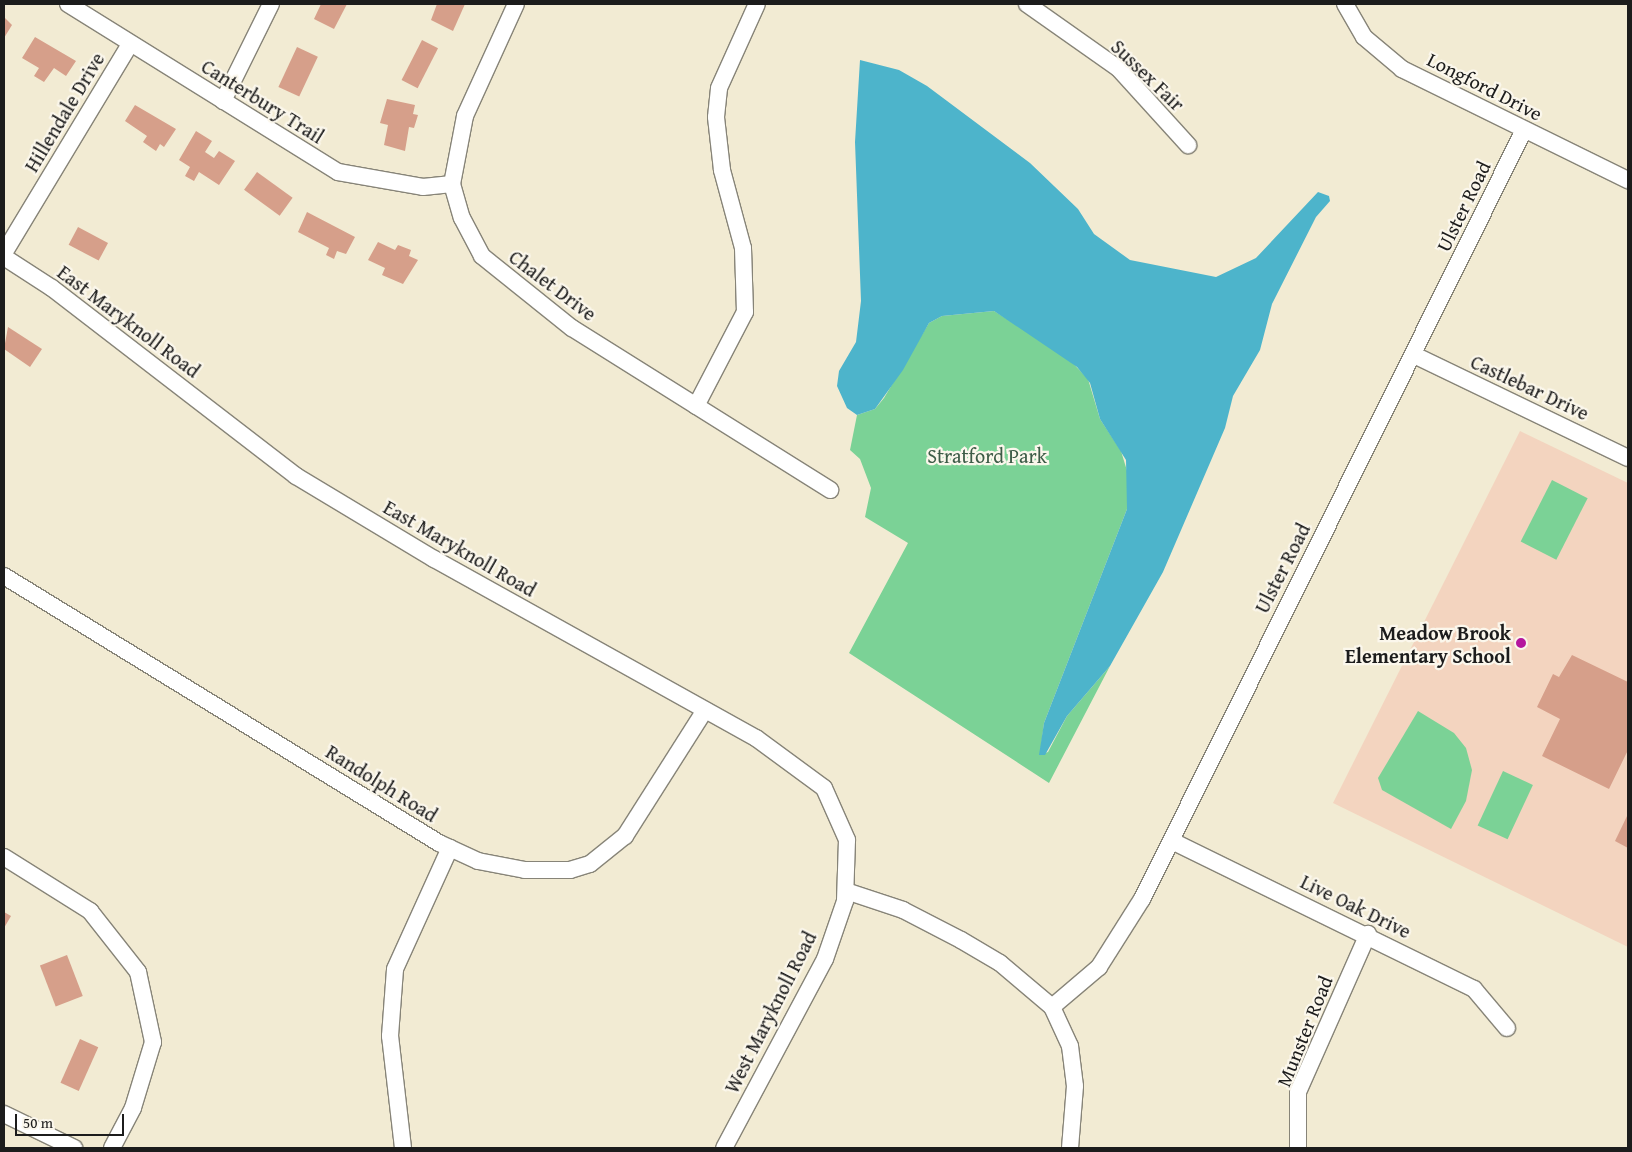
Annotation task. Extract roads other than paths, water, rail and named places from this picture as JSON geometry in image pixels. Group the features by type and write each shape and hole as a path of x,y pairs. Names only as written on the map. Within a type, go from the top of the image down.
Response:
{"street":[{"name":"Canterbury Trail","path":"68,4 338,172 414,186 452,184"},
{"path":"223,102 271,4"},
{"name":"Chalet Drive","path":"516,4 465,116 452,184 462,218 489,263 572,328 830,490"},
{"path":"696,406 745,312 743,248 722,170 716,118 719,88 757,4"},
{"name":"Sussex Fair","path":"1027,4 1119,69 1188,145"},
{"name":"Longford Drive","path":"1345,4 1364,37 1402,69 1628,180"},
{"name":"Hillendale Drive","path":"4,253 130,44"},
{"name":"Ulster Road","path":"1052,1007 1068,997 1108,955 1172,841 1524,130"},
{"name":"East Maryknoll Road","path":"4,257 52,288 303,481 756,738 824,788 847,840 846,891"},
{"name":"Castlebar Drive","path":"1414,355 1628,458"},
{"name":"Randolph Road","path":"4,576 450,848 478,861 525,870 570,870 590,864 625,836 705,710"},
{"name":"Live Oak Drive","path":"1172,841 1368,934 1474,989 1507,1028"},
{"path":"403,1148 392,1077 395,969 450,848"},
{"path":"4,857 90,911 138,972 153,1042 132,1108 112,1148"},
{"path":"846,891 903,910 961,940 1000,962 1052,1007 1070,1046 1075,1086 1070,1148"},
{"name":"West Maryknoll Road","path":"724,1148 825,960 846,891"},
{"name":"Munster Road","path":"1298,1148 1298,1092 1368,934"},
{"path":"4,1114 74,1148"}],"water":[{"path":"860,60 899,70 927,86 1030,163 1078,209 1094,234 1130,260 1216,277 1256,258 1318,192 1329,196 1330,201 1316,217 1272,304 1260,350 1233,396 1225,428 1163,572 1110,666 1067,716 1045,755 1039,755 1044,723 1127,509 1126,460 1100,419 1090,383 1077,367 994,311 942,316 929,323 903,370 875,409 857,415 847,408 837,386 839,371 856,342 861,301 855,142"}],"place":[{"name":"Meadow Brook Elementary School","path":"1521,643"}],"park label":[{"name":"Stratford Park","path":"987,455"}]}
